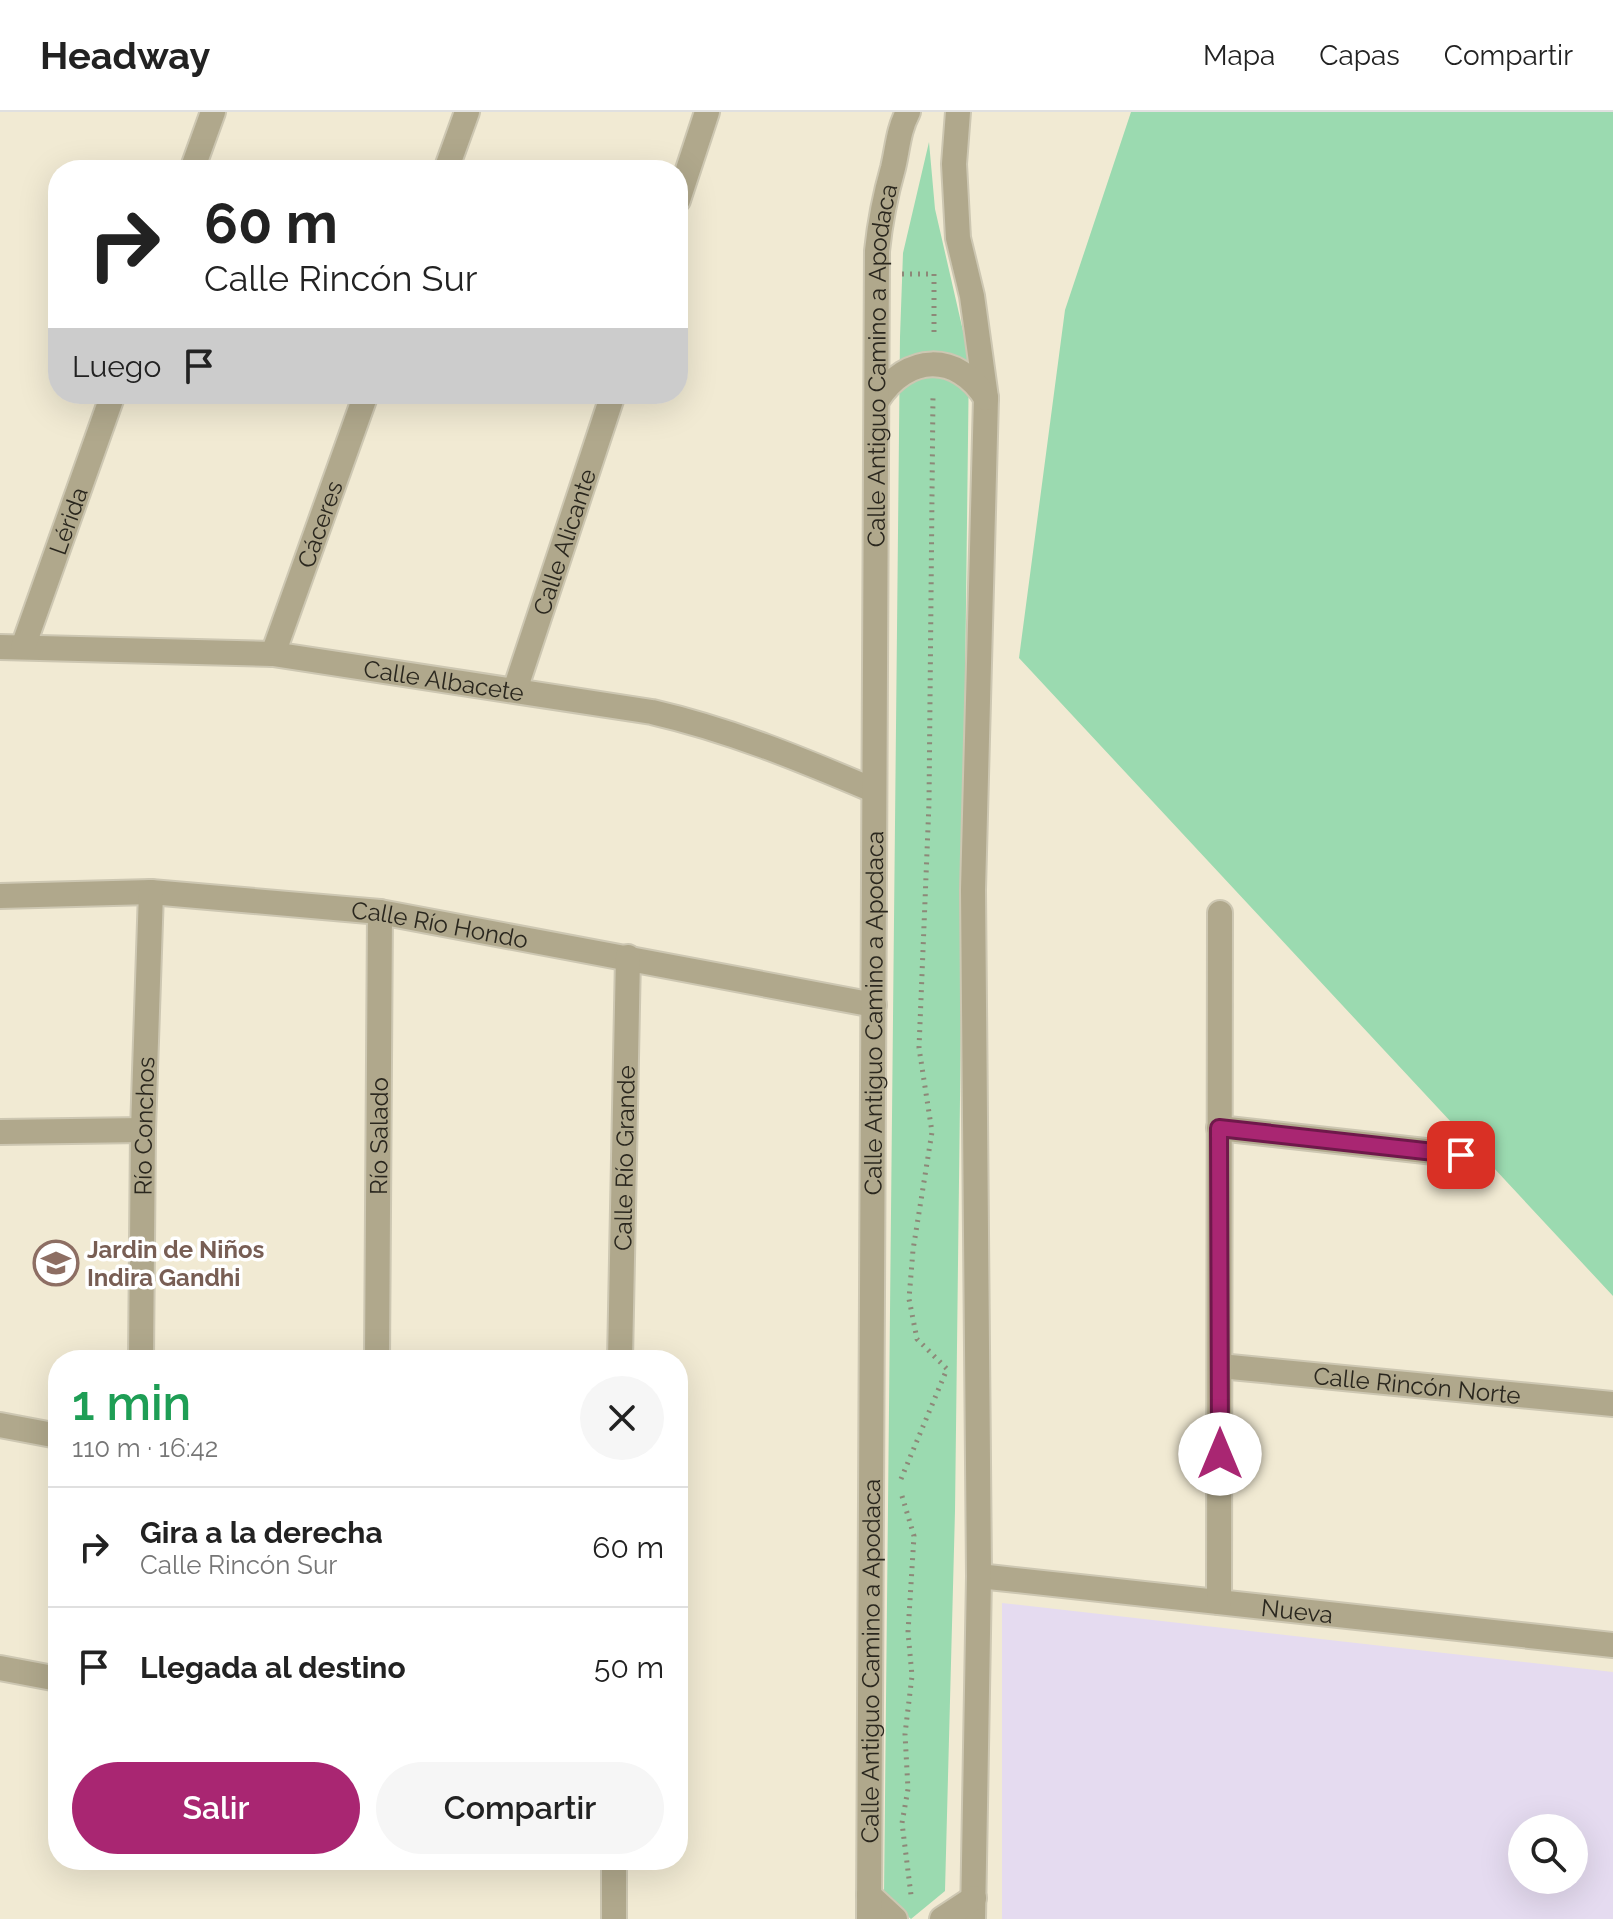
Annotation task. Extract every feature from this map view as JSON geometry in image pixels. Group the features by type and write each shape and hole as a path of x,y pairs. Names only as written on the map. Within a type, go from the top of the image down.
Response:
{"street":[{"path":"196,160 213,112"},
{"path":"450,160 467,112"},
{"path":"688,170 707,112"},
{"path":"942,1919 974,1908 979,1576 973,890 986,398 972,296 958,238 954,164 958,112"},
{"name":"Calle Antiguo Camino a Apodaca","path":"869,1907 873,544 878,399 877,251 882,203 894,164 900,119"},
{"path":"878,399 900,374 933,364 964,373 977,384 986,398"},
{"name":"Lérida","path":"11,647 109,404"},
{"name":"Cáceres","path":"273,654 362,404"},
{"name":"Calle Alicante","path":"515,690 610,404"},
{"name":"Calle Albacete","path":"11,647 273,654 515,690 712,726 773,747 873,790"},
{"name":"Calle Río Hondo","path":"0,896 151,892 380,912 874,1005"},
{"name":"Río Conchos","path":"141,1350 143,1130 151,892"},
{"name":"Río Salado","path":"377,1350 380,912"},
{"path":"1219,1602 1220,913"},
{"name":"Calle Río Grande","path":"620,1350 628,957"},
{"path":"1219,1128 1461,1155"},
{"path":"0,1132 143,1130"},
{"name":"Calle Rincón Norte","path":"1220,1366 1613,1404"},
{"path":"0,1425 48,1434"},
{"name":"Nueva","path":"979,1576 1613,1645"},
{"path":"0,1668 48,1677"},
{"path":"614,1870 614,1919"},
{"path":"869,1907 902,1913"}],"path":[{"path":"902,274 934,274 929,803 919,1048 932,1132 913,1250 909,1299 917,1339 947,1369 899,1486 914,1536 908,1632 912,1676 905,1734 908,1789 902,1823 911,1894 902,1913"}],"shaded area":[{"path":"1002,1603 1613,1672 1613,1919 1002,1919"}],"green space":[{"path":"1131,112 1613,112 1613,1296 1019,658 1065,310"},
{"path":"929,142 935,209 969,357 955,1511 945,1891 911,1919 884,1896 900,337 903,253"}],"place":[{"name":"Jardin de Niños Indira Gandhi","path":"56,1263"}],"route":[{"path":"1220,1454 1219,1128 1461,1155"}]}
